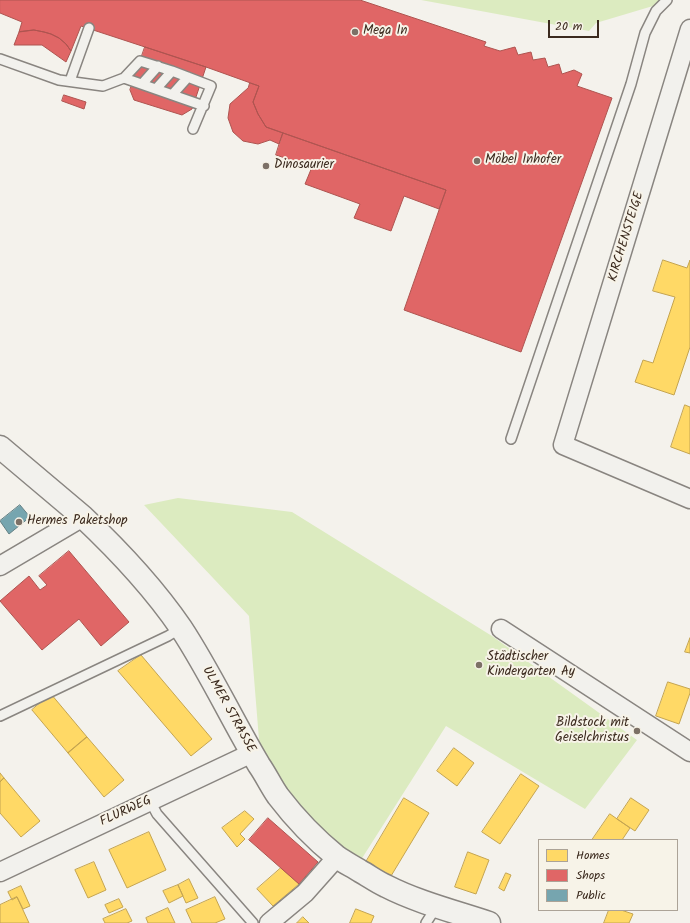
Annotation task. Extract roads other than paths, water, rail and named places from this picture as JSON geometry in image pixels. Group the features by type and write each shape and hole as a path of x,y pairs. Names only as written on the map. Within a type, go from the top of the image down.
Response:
{"street":[{"name":"KIRCHENSTEIGE","path":"688,40 563,445 690,498"},
{"name":"ULMER STRASSE","path":"0,447 83,517 129,563 156,594 181,628 252,753 278,795 303,826 338,857 431,915 489,923"},
{"path":"0,566 83,517"},
{"path":"501,629 690,752"},
{"name":"FLURWEG","path":"0,872 252,753"},
{"path":"269,923 305,893 338,857"}],"lane":[{"path":"511,439 631,84 645,33 656,11 667,0"},
{"path":"70,81 89,28"},
{"path":"0,59 59,80 103,86 124,78 140,60 172,71 211,86 204,106 193,129"},
{"path":"142,84 158,66"},
{"path":"156,90 172,71"},
{"path":"172,95 188,77"},
{"path":"124,78 204,106"},
{"path":"0,716 168,636 181,628"},
{"path":"150,801 157,814 253,923"}],"place":[{"name":"Mega In","path":"355,32"},
{"name":"Möbel Inhofer","path":"477,161"},
{"name":"Dinosaurier","path":"266,166"},
{"name":"Hermes Paketshop","path":"19,522"},
{"name":"Städtischer Kindergarten Ay","path":"479,665"},
{"name":"Bildstock mit Geiselchristus","path":"637,731"}]}
